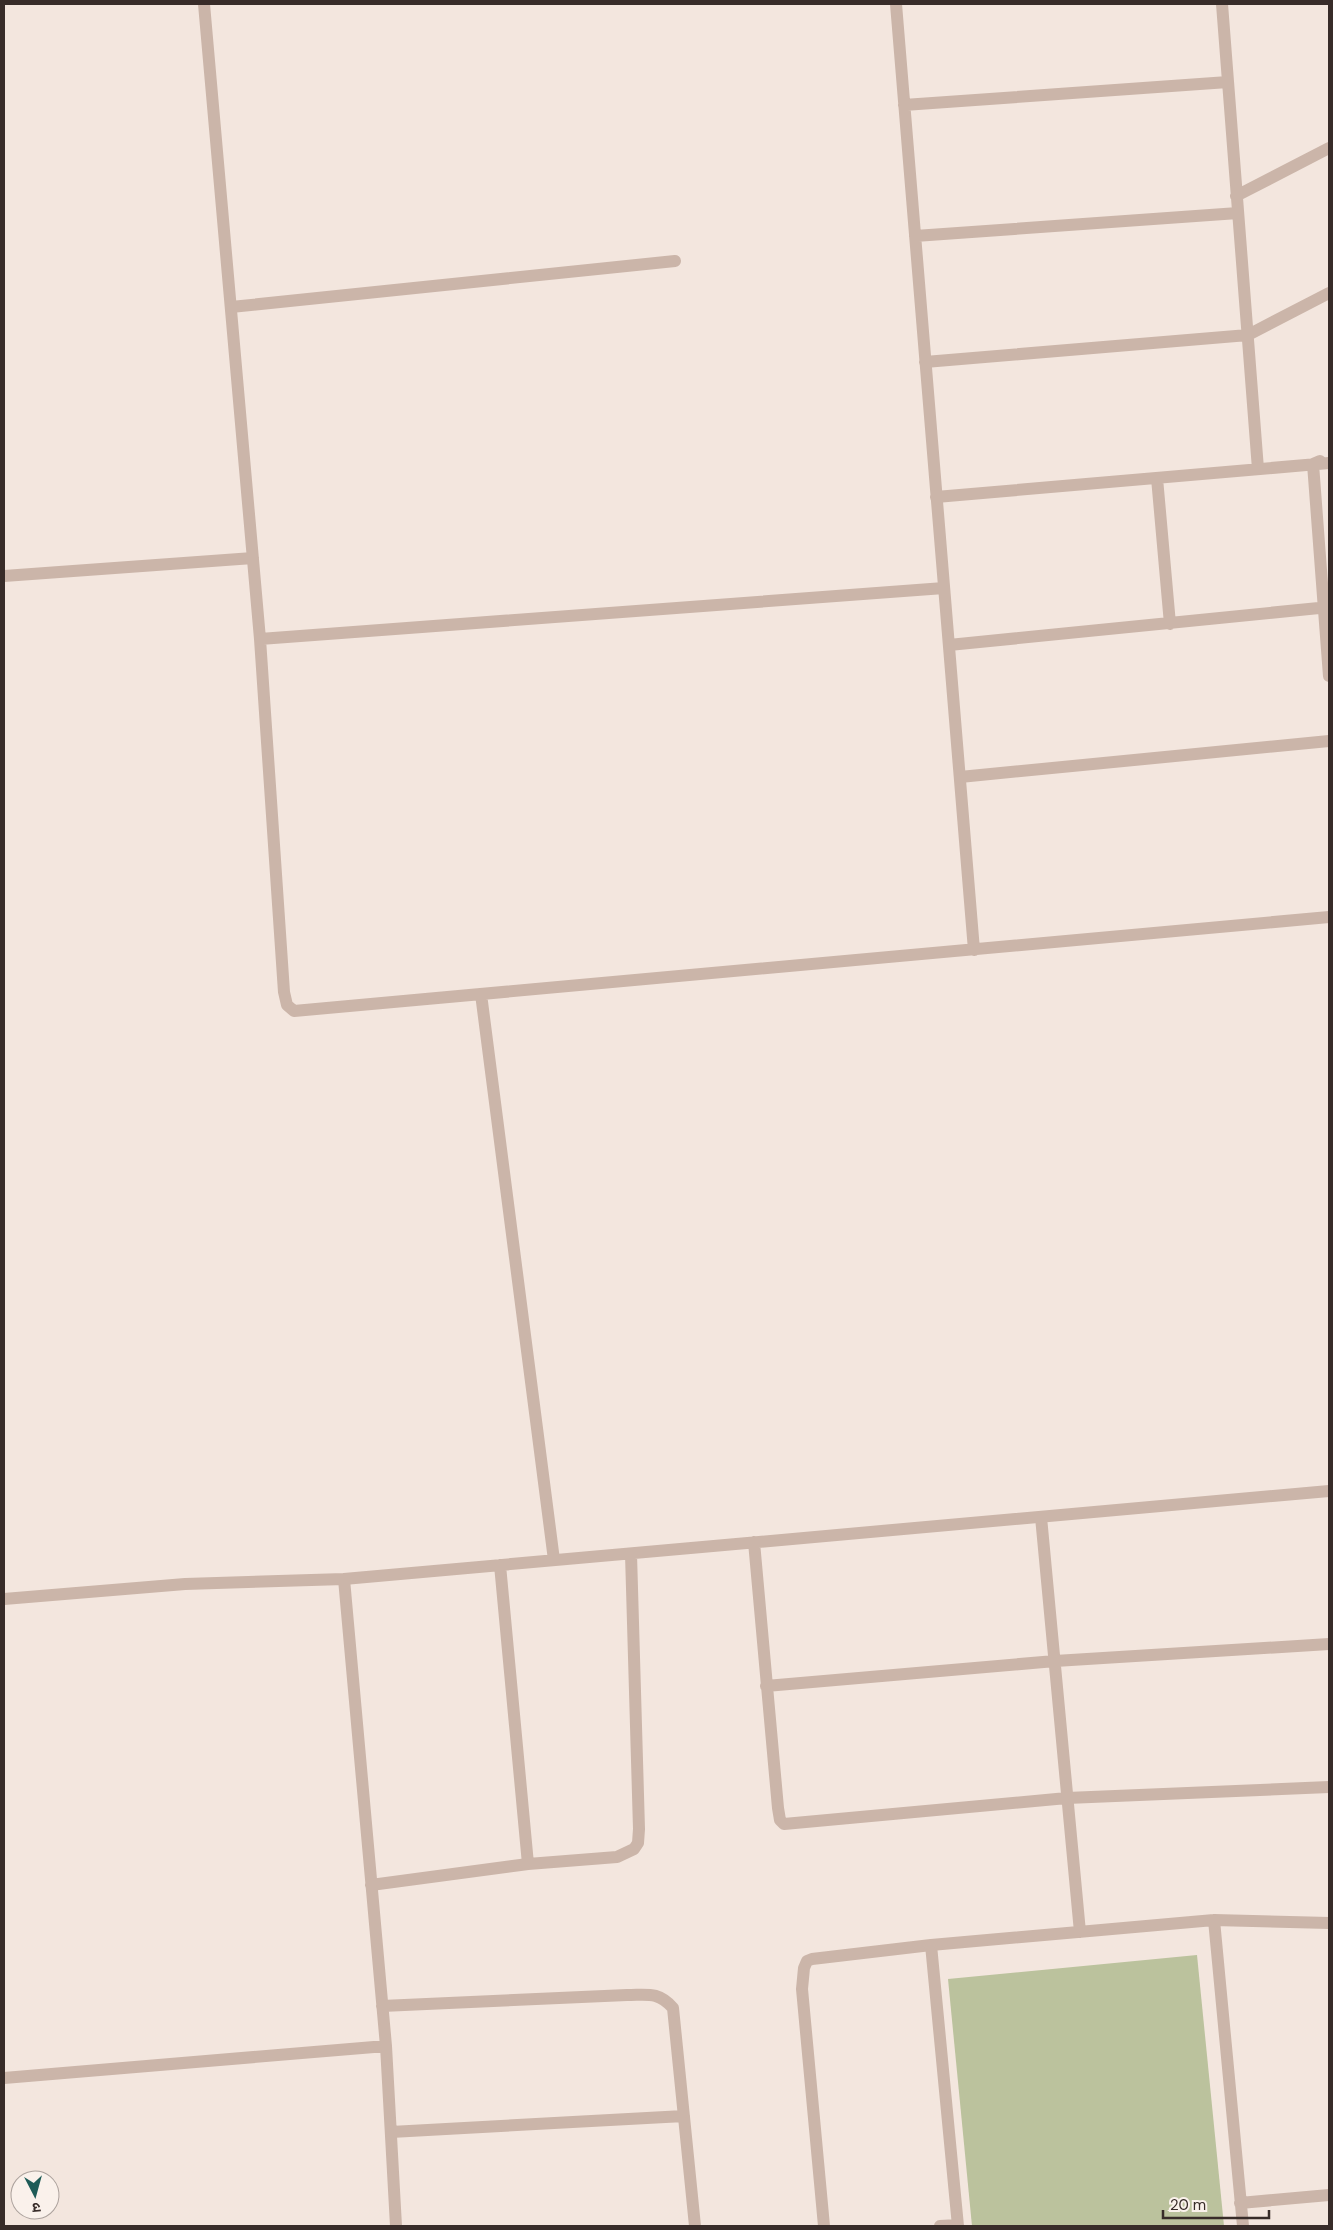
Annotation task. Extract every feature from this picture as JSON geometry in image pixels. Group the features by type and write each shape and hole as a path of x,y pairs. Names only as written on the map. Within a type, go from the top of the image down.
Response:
{"street":[{"path":"204,4 260,640 284,982 287,1005 294,1011 1329,917"},
{"path":"896,4 974,950"},
{"path":"1222,4 1258,470"},
{"path":"904,106 1228,82"},
{"path":"1236,196 1329,148"},
{"path":"915,236 1238,213"},
{"path":"231,308 675,261"},
{"path":"925,362 1248,335 1329,293"},
{"path":"1313,464 1329,456"},
{"path":"936,497 1329,463"},
{"path":"1313,464 1326,608 1329,676"},
{"path":"1157,478 1170,624"},
{"path":"4,576 253,558"},
{"path":"260,640 944,588"},
{"path":"949,645 1326,608"},
{"path":"960,777 1329,742"},
{"path":"481,994 554,1560"},
{"path":"4,1599 185,1584 344,1579 1329,1491"},
{"path":"1041,1517 1080,1932"},
{"path":"754,1542 778,1808 780,1820 784,1824 1067,1798 1329,1787"},
{"path":"371,1885 528,1864 617,1857 634,1849 638,1843 630,1554"},
{"path":"500,1565 528,1864"},
{"path":"344,1579 386,2046 396,2226"},
{"path":"766,1686 1055,1661 1329,1644"},
{"path":"1214,1920 1242,2226"},
{"path":"824,2226 802,1989 804,1968 807,1961 931,1945 1214,1920 1329,1923"},
{"path":"931,1945 958,2226 940,2226"},
{"path":"382,2006 627,1995 652,1995 664,1998 673,2008 695,2226"},
{"path":"4,2078 386,2046"},
{"path":"391,2132 684,2116"},
{"path":"1240,2203 1329,2195"}],"green space":[{"path":"1197,1955 1224,2226 972,2226 948,1979"}]}
